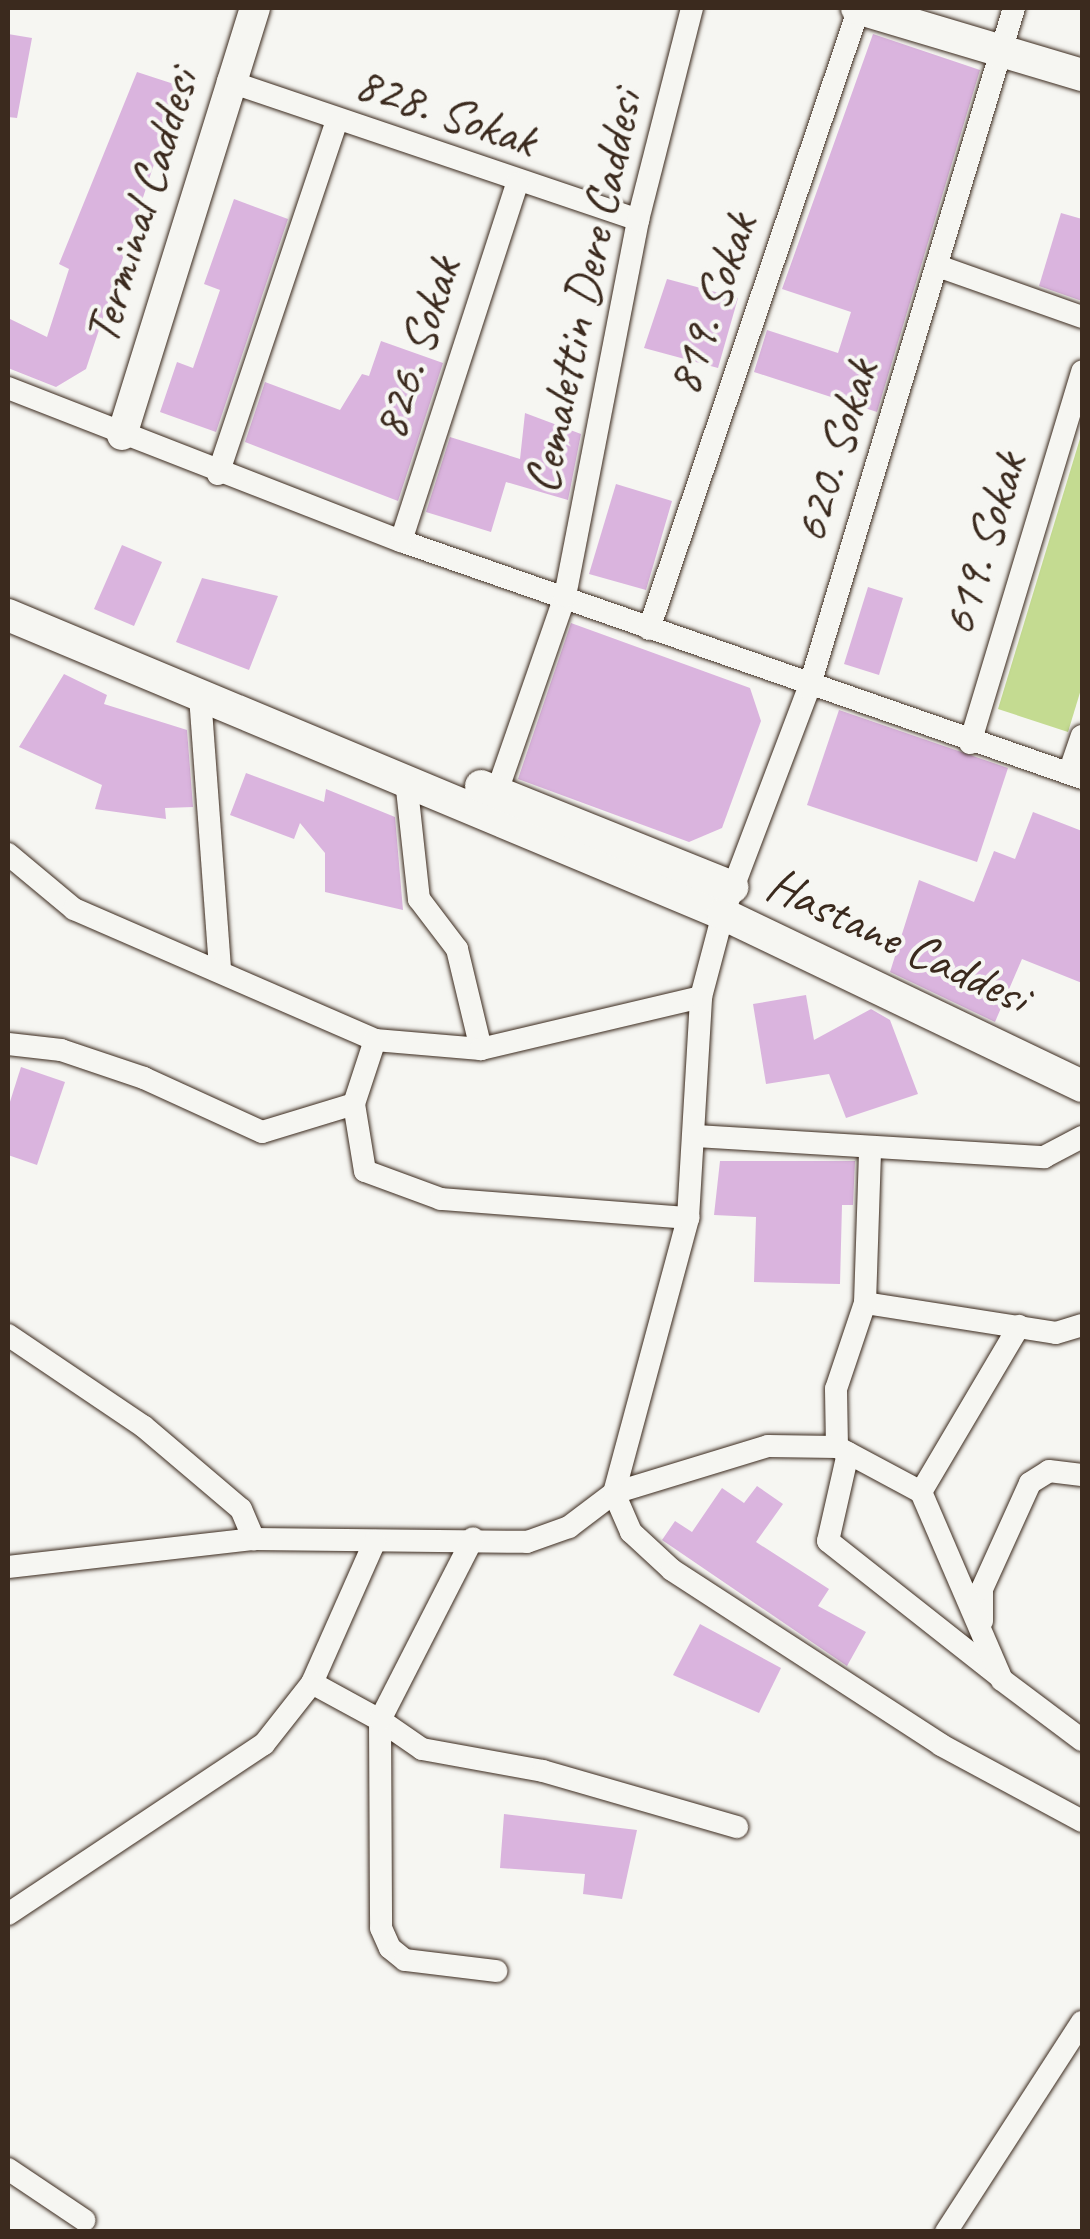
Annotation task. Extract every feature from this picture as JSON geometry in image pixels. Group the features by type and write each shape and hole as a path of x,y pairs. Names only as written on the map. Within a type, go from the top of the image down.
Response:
{"main road":[{"path":"858,8 1082,75"},
{"path":"8,594 493,802"},
{"path":"8,615 406,780 493,802"},
{"name":"Hastane Caddesi","path":"493,802 727,900 1082,1086"}],"street":[{"name":"Terminal Caddesi","path":"122,435 228,81 255,8"},
{"name":"Cemalettin Dere Caddesi","path":"493,802 565,596 638,220 692,8"},
{"name":"819. Sokak","path":"648,629 858,8"},
{"name":"620. Sokak","path":"614,1494 688,1218 702,997 727,900 810,688 1014,8"},
{"name":"828. Sokak","path":"228,81 516,184 638,220"},
{"path":"218,474 336,122"},
{"name":"826. Sokak","path":"400,541 516,184"},
{"path":"938,266 1082,317"},
{"name":"619. Sokak","path":"970,742 1082,372"},
{"path":"8,388 218,474 400,541 565,596 810,688 1076,776 1082,736"},
{"path":"200,696 220,966"},
{"path":"406,780 418,899 457,949 481,1048"},
{"path":"8,854 74,909 220,966 375,1040 481,1048 702,997"},
{"path":"375,1040 354,1104 366,1171 441,1199 688,1218"},
{"path":"8,1044 128,1072 262,1132 354,1104"},
{"path":"696,1136 1044,1158 1082,1137"},
{"path":"870,1150 865,1303 836,1389 842,1450 828,1542 1082,1740"},
{"path":"865,1303 1056,1334 1082,1325"},
{"path":"921,1492 1019,1326"},
{"path":"8,1335 143,1426 242,1510 254,1539"},
{"path":"8,1567 254,1539 473,1538 527,1542 614,1494 768,1446 842,1450 921,1492 982,1625 1002,1680"},
{"path":"982,1625 982,1588 1030,1483 1048,1471 1082,1475"},
{"path":"614,1494 632,1532 672,1570 940,1745 1082,1821"},
{"path":"473,1538 380,1720 381,1928 390,1948 405,1960 496,1972"},
{"path":"8,1914 264,1744 312,1683 375,1541"},
{"path":"312,1683 422,1748 543,1771 738,1827"},
{"path":"946,2232 1082,2022"},
{"path":"8,2169 84,2220"}],"green space":[{"path":"1082,432 1082,686 1068,732 998,709"}],"building":[{"path":"8,34 32,38 17,118 8,117"},
{"path":"873,34 980,70 877,412 754,372 767,330 838,353 851,312 782,289"},
{"path":"137,72 180,86 86,369 56,387 8,368 8,318 47,337 69,269 59,264"},
{"path":"234,199 288,219 216,432 160,412 177,362 193,368 220,290 204,284"},
{"path":"1061,213 1082,219 1082,301 1039,286"},
{"path":"667,279 738,298 718,368 644,348"},
{"path":"381,341 443,363 398,501 245,442 265,382 340,410 362,374 369,376"},
{"path":"525,413 581,434 568,500 506,482 491,532 426,512 450,437 520,459"},
{"path":"616,484 672,501 646,590 589,574"},
{"path":"122,545 162,562 134,626 94,609"},
{"path":"202,578 278,596 249,670 176,642"},
{"path":"868,587 903,598 879,675 844,664"},
{"path":"571,623 750,688 761,721 722,828 689,842 518,779"},
{"path":"64,674 107,695 104,704 187,730 193,807 165,808 166,819 95,809 102,785 19,747"},
{"path":"839,710 1008,768 977,862 807,805"},
{"path":"246,773 324,802 326,789 395,817 403,910 325,892 325,853 300,823 294,839 230,815"},
{"path":"1033,812 1082,831 1082,983 1022,959 995,1022 890,972 919,880 974,902 994,851 1015,859"},
{"path":"806,995 814,1040 871,1009 890,1020 918,1094 846,1118 829,1074 766,1084 753,1004"},
{"path":"21,1067 65,1082 37,1165 8,1155 8,1108"},
{"path":"720,1161 855,1161 853,1205 842,1205 840,1284 754,1282 756,1217 714,1215"},
{"path":"757,1486 783,1504 756,1542 829,1589 818,1606 866,1632 847,1666 662,1540 675,1521 692,1532 722,1488 744,1503"},
{"path":"700,1624 781,1668 759,1713 673,1675"},
{"path":"504,1814 637,1830 622,1899 583,1894 585,1874 500,1868"}]}
